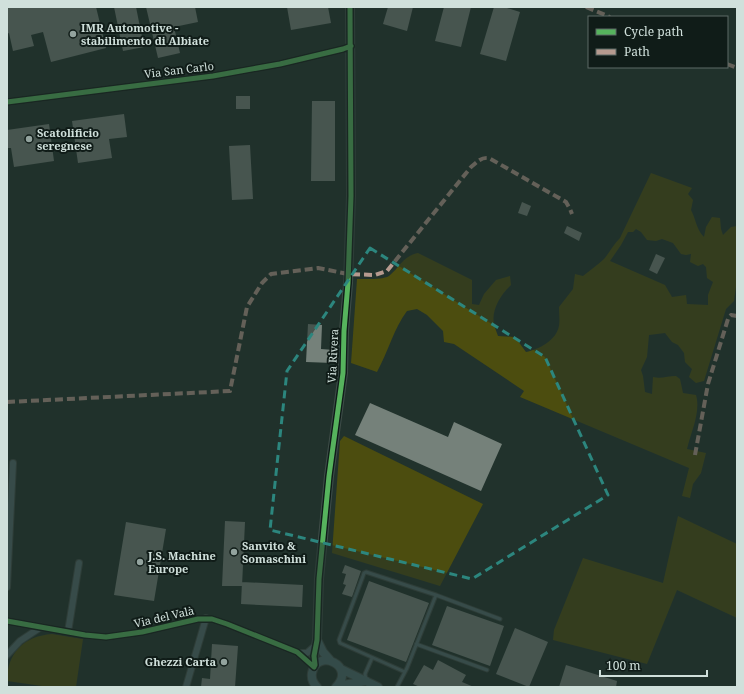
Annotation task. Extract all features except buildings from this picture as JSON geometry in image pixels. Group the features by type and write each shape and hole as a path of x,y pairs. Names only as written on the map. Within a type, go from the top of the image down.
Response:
{"street":[{"name":"Via Rivera","path":"315,686 312,675 315,666 314,656 319,579 329,476 343,373 344,331 348,283 351,196 350,7"},
{"name":"Via San Carlo","path":"7,102 213,76 280,64 351,46"},
{"path":"7,587 13,463"},
{"path":"68,632 79,563"},
{"path":"186,687 206,618"},
{"name":"Via del Valà","path":"7,621 95,636 115,637 206,618 227,624 297,652 315,666"},
{"path":"7,655 20,641 42,627"},
{"path":"297,652 307,652 316,642 330,660 338,665 340,669 342,678 337,686"},
{"path":"315,666 324,660 330,660"},
{"path":"340,669 378,687"},
{"path":"337,686 366,681"}],"lane":[{"path":"404,672 340,643 339,640 364,572 436,595 500,619"},
{"path":"397,687 436,595"},
{"path":"416,644 487,670"},
{"path":"366,681 365,674 372,658"}],"highlighted area":[{"path":"370,248 545,357 608,495 472,579 270,530 287,371"}],"shaded area":[{"path":"651,173 692,188 688,194 693,200 691,210 699,231 704,237 706,227 712,217 720,218 723,235 731,227 737,226 737,280 734,301 726,309 704,381 696,383 689,377 692,369 685,362 684,353 665,333 649,335 647,357 641,370 645,392 652,394 653,377 659,378 676,376 680,379 683,393 696,395 697,408 695,422 687,449 706,453 701,473 693,484 690,498 682,496 689,468 520,397 524,391 454,344 444,342 443,331 427,315 417,309 407,311 402,318 377,372 351,363 357,279 378,279 389,276 405,259 418,253 472,280 472,304 479,305 484,294 496,280 510,276 511,285 495,308 493,319 494,324 498,336 515,337 526,352 546,344 554,336 559,326 559,307 573,289 575,274 583,276 597,265 604,259 620,238","holes":["636,229 641,232 647,240 656,241 662,239 673,243 681,254 691,254 690,262 698,266 703,264 706,267 707,278 713,282 708,295 708,305 687,304 686,295 672,297 665,285 610,261 628,232 633,232"]},
{"path":"344,436 483,504 440,586 332,553 340,441"},
{"path":"678,516 737,544 737,618 677,590 647,664 553,640 554,630 583,558 663,583"},
{"path":"52,634 83,639 76,687 49,687 7,681 10,662 19,647 34,638"}],"marked path":[{"path":"586,7 608,16"},
{"path":"728,64 737,68"},
{"path":"7,402 230,391 247,307 262,283 271,274 318,268 348,274 375,275 387,271 471,167 479,160 484,158 489,158 566,202 572,214"},
{"path":"695,455 708,384 728,319 731,315 737,316"}],"cycle path":[{"path":"315,665 314,656 317,640 319,579 329,476 343,373 344,331 348,283 351,196 350,7"},
{"path":"7,102 213,76 280,64 351,46"},
{"path":"7,621 85,635 106,637 142,632 198,619 212,619 297,652 314,667"}],"place":[{"name":"IMR Automotive - stabilimento di Albiate","path":"73,34"},
{"name":"Scatolificio seregnese","path":"29,139"},
{"name":"Sanvito & Somaschini","path":"234,552"},
{"name":"J.S. Machine Europe","path":"140,562"},
{"name":"Ghezzi Carta","path":"224,662"}]}
